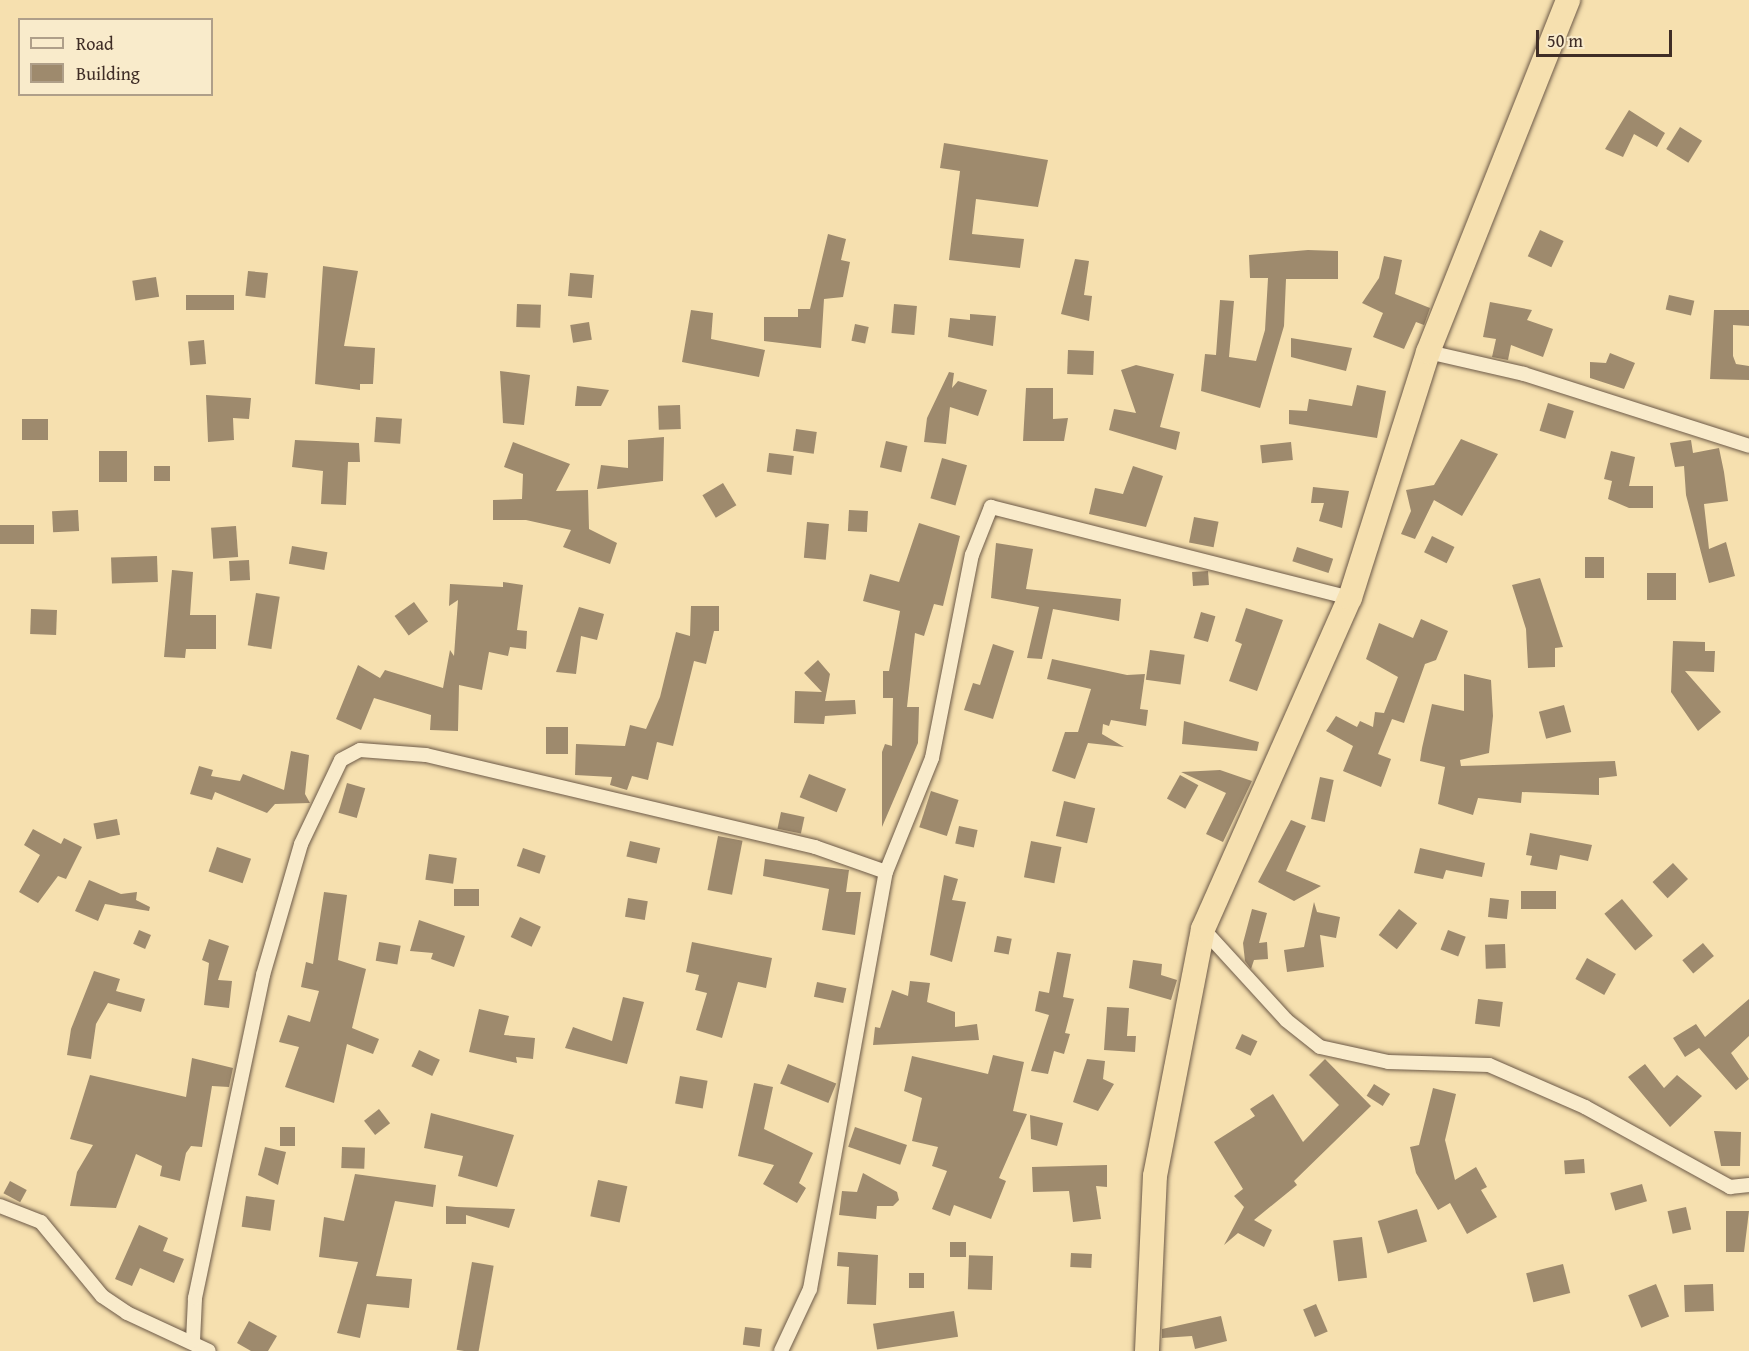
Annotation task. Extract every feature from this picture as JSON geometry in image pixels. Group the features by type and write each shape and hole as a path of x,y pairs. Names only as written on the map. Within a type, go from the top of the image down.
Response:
{"highway":[{"path":"1147,1351 1155,1176 1203,929 1350,598 1428,352 1568,0"}],"street":[{"path":"1428,352 1524,374 1749,446"},
{"path":"781,1351 810,1289 886,872 932,758 972,555 991,507 1350,598"},
{"path":"193,1341 195,1298 263,975 301,844 341,760 360,750 426,755 815,847 886,872"},
{"path":"1203,929 1286,1020 1320,1047 1388,1062 1490,1065 1585,1107 1730,1187 1749,1185"},
{"path":"0,1206 41,1222 102,1296 127,1314 193,1341 209,1351"}],"building":[{"path":"1629,110 1665,133 1657,147 1634,134 1623,157 1605,149"},
{"path":"1680,127 1702,141 1688,163 1666,149"},
{"path":"944,143 1048,160 1038,207 976,199 972,234 1024,239 1020,268 949,260 960,171 940,168"},
{"path":"1540,230 1564,241 1551,267 1528,256"},
{"path":"828,234 846,239 841,260 850,262 843,297 824,299 821,348 764,341 764,317 798,317 798,309 810,309"},
{"path":"1308,250 1338,251 1338,279 1286,279 1284,326 1260,408 1201,391 1205,354 1216,355 1220,300 1234,301 1229,357 1256,361 1265,330 1268,278 1250,278 1249,255"},
{"path":"1384,256 1402,260 1395,294 1430,308 1424,325 1416,322 1404,349 1373,337 1383,313 1362,303 1379,278"},
{"path":"1075,259 1089,261 1084,295 1092,296 1089,321 1061,314"},
{"path":"323,266 358,271 344,346 375,348 373,384 360,384 360,390 315,384"},
{"path":"248,271 268,273 265,298 245,296"},
{"path":"570,273 594,275 592,298 568,296"},
{"path":"156,277 159,297 135,301 132,281"},
{"path":"186,295 234,295 234,310 186,310"},
{"path":"1669,295 1694,301 1691,315 1666,310"},
{"path":"1490,302 1532,310 1527,320 1553,329 1543,357 1511,345 1508,360 1492,357 1496,339 1483,337"},
{"path":"517,304 541,305 540,328 516,327"},
{"path":"894,304 917,306 914,335 891,333"},
{"path":"691,310 713,313 711,339 765,350 759,377 682,362"},
{"path":"1714,310 1749,310 1749,326 1733,325 1733,356 1736,364 1749,366 1749,380 1710,379"},
{"path":"970,314 996,316 993,346 948,337 950,318 970,320"},
{"path":"589,322 592,340 573,343 570,325"},
{"path":"855,324 869,327 865,344 851,341"},
{"path":"1291,338 1352,348 1346,371 1291,357"},
{"path":"204,340 206,364 190,365 188,341"},
{"path":"1068,350 1094,351 1093,375 1067,374"},
{"path":"1610,353 1635,363 1624,389 1590,378 1590,362 1606,363"},
{"path":"1136,365 1174,374 1160,427 1180,432 1176,450 1109,430 1114,409 1136,413 1121,370"},
{"path":"500,371 530,375 524,425 503,423"},
{"path":"949,372 954,373 952,388 958,381 987,390 978,416 950,407 946,444 924,442 927,418"},
{"path":"1357,385 1386,391 1377,438 1289,424 1289,410 1307,411 1309,399 1352,406"},
{"path":"577,386 609,390 601,406 575,406"},
{"path":"1026,388 1053,388 1053,419 1068,418 1064,441 1023,441"},
{"path":"206,395 251,398 249,419 233,418 234,440 208,442"},
{"path":"1548,403 1574,411 1565,439 1540,431"},
{"path":"680,405 681,429 659,430 658,406"},
{"path":"376,417 402,419 400,444 374,442"},
{"path":"22,419 48,419 48,440 22,440"},
{"path":"796,429 817,432 814,454 793,451"},
{"path":"664,437 663,481 597,489 601,465 628,468 628,440"},
{"path":"1461,439 1498,454 1462,516 1434,500 1415,539 1401,534 1411,511 1406,490 1434,485"},
{"path":"295,440 359,443 360,462 348,462 346,505 321,504 323,471 292,467"},
{"path":"1691,440 1693,453 1719,448 1728,501 1704,504 1709,549 1726,542 1735,576 1709,583 1686,495 1684,466 1675,467 1670,443"},
{"path":"886,441 907,446 901,472 880,467"},
{"path":"513,442 570,464 556,491 588,490 589,529 617,543 610,564 563,547 571,530 526,520 493,520 493,500 522,499 523,474 504,467"},
{"path":"1291,442 1293,460 1262,463 1260,445"},
{"path":"99,451 127,451 127,482 99,482"},
{"path":"1611,451 1635,457 1629,486 1653,486 1653,508 1629,508 1608,499 1612,481 1604,479"},
{"path":"769,453 794,456 791,475 767,472"},
{"path":"942,458 967,465 955,506 930,498"},
{"path":"154,466 170,466 170,481 154,481"},
{"path":"1133,466 1163,476 1146,527 1089,514 1095,488 1123,494"},
{"path":"723,483 736,505 716,518 702,495"},
{"path":"1313,487 1349,491 1342,528 1319,521 1324,503 1311,503"},
{"path":"78,510 79,531 53,532 52,511"},
{"path":"849,510 868,511 867,532 848,531"},
{"path":"1194,517 1219,522 1214,547 1189,543"},
{"path":"807,522 829,524 826,560 804,558"},
{"path":"919,523 960,536 943,606 934,604 924,636 915,633 907,707 919,707 918,743 882,827 882,752 885,744 892,746 893,698 883,698 883,671 889,671 900,611 863,601 870,574 899,582"},
{"path":"0,525 34,525 34,544 0,544"},
{"path":"236,526 238,557 213,559 211,528"},
{"path":"1432,536 1454,547 1447,563 1424,552"},
{"path":"996,543 1033,549 1026,589 1121,599 1119,621 1053,609 1042,659 1027,658 1039,607 991,598"},
{"path":"292,546 327,552 324,570 289,564"},
{"path":"1297,547 1333,559 1329,573 1292,561"},
{"path":"157,556 158,582 112,584 111,558"},
{"path":"1585,557 1604,557 1604,578 1585,578"},
{"path":"249,560 250,580 230,581 229,561"},
{"path":"172,570 193,572 190,615 216,615 216,649 186,649 185,658 164,657"},
{"path":"1208,571 1209,585 1193,586 1192,572"},
{"path":"1647,573 1676,573 1676,600 1647,600"},
{"path":"1540,578 1563,647 1555,648 1555,667 1528,668 1526,629 1512,585"},
{"path":"503,582 523,585 517,630 527,631 526,649 510,647 508,656 489,652 482,690 459,685 458,731 430,730 431,715 374,698 361,730 336,719 358,665 380,678 385,670 443,688 450,650 454,656 458,600 449,606 450,584 503,587"},
{"path":"256,593 280,597 271,649 248,645"},
{"path":"414,602 428,621 409,636 395,616"},
{"path":"691,606 719,606 719,631 714,631 706,664 694,661 673,746 657,742 648,780 632,776 627,790 610,785 612,777 575,775 576,744 625,746 630,725 646,729 660,697 676,632 690,636"},
{"path":"579,607 604,614 597,640 581,636 576,674 556,672"},
{"path":"1246,608 1283,620 1257,691 1229,681 1242,644 1235,641"},
{"path":"31,609 57,610 56,635 30,634"},
{"path":"1201,612 1215,616 1208,642 1194,638"},
{"path":"1421,619 1448,631 1436,660 1425,664 1404,723 1392,719 1378,754 1391,759 1381,787 1343,771 1353,746 1326,731 1336,716 1357,727 1360,721 1373,727 1375,712 1384,713 1398,677 1366,659 1379,623 1413,638"},
{"path":"1673,641 1705,642 1705,651 1715,651 1714,672 1685,671 1721,712 1698,731 1671,692"},
{"path":"993,644 1014,651 993,719 964,710 973,683 980,685"},
{"path":"1150,650 1185,655 1180,685 1146,680"},
{"path":"1052,659 1127,675 1145,674 1140,709 1148,710 1146,726 1111,720 1109,726 1103,724 1102,734 1124,747 1088,743 1075,779 1052,771 1065,732 1078,732 1091,689 1047,679"},
{"path":"818,660 830,674 825,701 855,700 856,714 825,716 824,724 794,723 795,691 822,692 804,673"},
{"path":"1464,674 1491,680 1493,716 1489,753 1460,760 1461,766 1615,761 1617,776 1599,778 1599,795 1522,792 1521,803 1478,798 1473,815 1438,804 1445,767 1420,761 1422,748 1432,704 1464,711"},
{"path":"1564,705 1571,732 1546,739 1539,712"},
{"path":"1184,721 1259,742 1257,751 1182,744"},
{"path":"546,727 568,727 568,754 546,754"},
{"path":"291,751 309,755 305,794 310,803 275,804 267,813 215,792 212,800 190,794 199,766 213,770 211,776 240,781 243,774 284,790"},
{"path":"1220,770 1252,781 1223,842 1206,834 1226,793 1181,772"},
{"path":"809,774 846,789 837,812 800,797"},
{"path":"1180,775 1198,785 1185,809 1167,799"},
{"path":"1320,777 1334,780 1325,822 1311,819"},
{"path":"347,783 365,788 357,818 338,813"},
{"path":"931,791 959,800 947,836 919,827"},
{"path":"1064,801 1095,808 1087,843 1056,836"},
{"path":"781,812 804,817 801,834 777,829"},
{"path":"117,819 120,835 96,839 93,824"},
{"path":"1291,820 1306,826 1286,871 1321,886 1294,901 1258,882"},
{"path":"959,826 978,830 974,848 955,844"},
{"path":"33,829 61,844 64,838 82,847 66,879 58,876 38,903 19,892 40,855 24,845"},
{"path":"1530,833 1592,845 1588,861 1560,855 1557,870 1530,865 1532,856 1526,855"},
{"path":"718,836 743,841 732,895 708,890"},
{"path":"630,841 660,848 657,864 626,857"},
{"path":"1031,841 1061,847 1054,883 1024,877"},
{"path":"217,847 251,859 243,883 209,872"},
{"path":"523,848 546,856 540,874 517,866"},
{"path":"1420,848 1485,863 1482,877 1446,870 1443,879 1414,873"},
{"path":"429,854 457,858 453,884 425,880"},
{"path":"765,859 849,870 846,892 861,892 855,935 822,930 829,889 763,876"},
{"path":"1673,863 1688,879 1668,898 1653,882"},
{"path":"944,875 958,879 952,900 966,902 952,962 930,955"},
{"path":"89,880 121,894 137,892 136,900 150,907 149,911 105,904 98,921 75,911"},
{"path":"454,889 479,889 479,906 454,906"},
{"path":"1521,891 1556,891 1556,909 1521,909"},
{"path":"324,892 347,895 338,960 366,969 352,1028 379,1039 373,1054 347,1044 334,1103 285,1087 299,1047 279,1042 288,1015 310,1022 319,991 301,987 306,962 313,964"},
{"path":"628,898 648,901 645,920 625,917"},
{"path":"1490,898 1509,900 1507,919 1488,917"},
{"path":"1622,899 1653,936 1635,951 1604,914"},
{"path":"1314,902 1317,912 1340,917 1336,938 1320,935 1324,967 1287,972 1284,950 1304,947"},
{"path":"1252,909 1267,913 1259,943 1267,942 1268,959 1254,960 1251,969 1245,961 1243,943"},
{"path":"1399,909 1417,923 1397,949 1379,935"},
{"path":"520,917 541,927 532,947 511,937"},
{"path":"419,920 465,936 454,967 431,959 433,953 410,951"},
{"path":"139,930 151,935 145,949 133,944"},
{"path":"1448,930 1466,937 1458,956 1440,950"},
{"path":"997,936 1012,939 1009,955 994,952"},
{"path":"209,939 229,946 218,980 232,981 229,1008 204,1005 209,963 202,960"},
{"path":"379,942 401,946 397,965 376,961"},
{"path":"692,942 772,958 766,988 738,982 722,1038 696,1030 707,993 695,990 699,975 686,972"},
{"path":"1703,943 1714,956 1693,973 1682,960"},
{"path":"1505,944 1506,968 1486,969 1485,945"},
{"path":"1057,952 1071,954 1063,997 1074,999 1065,1033 1070,1034 1064,1054 1054,1051 1048,1074 1031,1071 1049,1015 1035,1011 1039,991 1049,993"},
{"path":"1587,958 1616,974 1604,995 1575,979"},
{"path":"1133,960 1162,964 1161,975 1177,980 1171,1000 1129,988"},
{"path":"94,971 120,979 116,991 145,999 141,1012 108,1003 96,1024 91,1059 67,1055 71,1029"},
{"path":"910,981 930,983 927,1002 955,1012 955,1027 977,1024 979,1040 873,1045 875,1027 880,1028 892,990 908,996"},
{"path":"817,982 846,988 843,1003 814,997"},
{"path":"623,997 644,1002 627,1064 565,1048 573,1027 612,1041"},
{"path":"1478,999 1503,1002 1500,1027 1475,1024"},
{"path":"1749,999 1749,1036 1731,1053 1749,1079 1736,1090 1699,1048 1685,1057 1673,1038 1696,1024 1705,1037"},
{"path":"1107,1007 1129,1008 1127,1036 1136,1036 1135,1052 1104,1050"},
{"path":"479,1009 509,1016 504,1035 535,1038 533,1059 516,1057 517,1063 469,1052"},
{"path":"1242,1034 1257,1041 1251,1056 1235,1049"},
{"path":"419,1050 440,1060 432,1076 411,1066"},
{"path":"993,1055 1024,1062 1013,1111 1027,1114 999,1178 1006,1181 991,1219 954,1205 950,1216 932,1209 947,1171 932,1166 938,1147 912,1141 922,1098 904,1091 912,1056 988,1074"},
{"path":"192,1058 233,1068 229,1087 212,1086 202,1147 191,1146 186,1153 180,1181 160,1176 162,1166 136,1154 116,1208 70,1206 77,1172 93,1145 70,1139 90,1075 186,1097"},
{"path":"1087,1059 1105,1061 1103,1079 1114,1084 1098,1111 1073,1102"},
{"path":"1325,1059 1371,1106 1294,1181 1297,1185 1254,1220 1272,1230 1264,1247 1238,1233 1224,1245 1244,1207 1234,1196 1243,1189 1214,1142 1255,1116 1250,1109 1273,1094 1303,1142 1339,1105 1309,1075"},
{"path":"788,1064 836,1083 828,1103 780,1083"},
{"path":"1645,1064 1664,1088 1677,1075 1702,1096 1670,1127 1628,1077"},
{"path":"680,1076 708,1081 703,1108 675,1104"},
{"path":"754,1083 773,1087 764,1129 813,1153 799,1183 806,1188 797,1203 763,1184 774,1165 738,1156"},
{"path":"1374,1084 1390,1094 1383,1106 1367,1096"},
{"path":"1433,1088 1456,1094 1445,1140 1455,1180 1476,1167 1487,1187 1481,1190 1497,1217 1467,1234 1450,1203 1438,1210 1416,1173 1410,1147 1419,1145"},
{"path":"379,1109 390,1123 375,1135 364,1121"},
{"path":"431,1113 514,1135 497,1187 458,1176 463,1156 424,1148"},
{"path":"1030,1115 1063,1123 1057,1146 1031,1139"},
{"path":"280,1127 295,1127 295,1146 280,1146"},
{"path":"855,1127 907,1145 900,1165 848,1147"},
{"path":"1714,1131 1741,1132 1740,1166 1721,1166"},
{"path":"265,1147 286,1152 278,1185 258,1175"},
{"path":"342,1147 365,1148 364,1169 341,1168"},
{"path":"1584,1159 1585,1173 1565,1174 1564,1160"},
{"path":"1107,1165 1107,1187 1096,1186 1101,1219 1073,1222 1069,1191 1033,1192 1032,1167"},
{"path":"863,1173 897,1192 899,1200 893,1206 877,1206 876,1219 839,1215 842,1191 857,1192"},
{"path":"355,1174 436,1185 433,1207 395,1201 376,1276 412,1279 409,1308 367,1304 360,1338 337,1333 358,1262 319,1257 324,1217 344,1221"},
{"path":"598,1180 627,1186 620,1222 590,1216"},
{"path":"10,1181 27,1190 20,1202 3,1193"},
{"path":"1642,1184 1647,1201 1615,1210 1610,1193"},
{"path":"246,1196 275,1200 270,1231 242,1227"},
{"path":"446,1206 515,1209 509,1228 466,1215 466,1224 446,1224"},
{"path":"1686,1207 1691,1229 1673,1234 1667,1211"},
{"path":"1417,1209 1427,1242 1388,1254 1378,1221"},
{"path":"1726,1211 1749,1211 1744,1252 1726,1252"},
{"path":"139,1225 168,1238 163,1251 184,1259 174,1283 140,1268 132,1286 115,1279"},
{"path":"1362,1237 1367,1278 1338,1281 1333,1241"},
{"path":"950,1242 966,1242 966,1257 950,1257"},
{"path":"838,1252 878,1255 876,1305 847,1304 849,1267 837,1266"},
{"path":"1071,1253 1092,1254 1091,1268 1070,1267"},
{"path":"969,1255 993,1256 992,1290 968,1289"},
{"path":"472,1262 494,1266 479,1351 457,1350"},
{"path":"1563,1264 1570,1293 1533,1302 1526,1273"},
{"path":"909,1273 924,1273 924,1288 909,1288"},
{"path":"1656,1284 1669,1316 1641,1328 1628,1295"},
{"path":"1713,1284 1714,1311 1685,1312 1684,1285"},
{"path":"1316,1304 1328,1332 1315,1337 1303,1309"},
{"path":"954,1311 958,1337 877,1350 873,1324"},
{"path":"1221,1316 1227,1341 1195,1349 1192,1336 1162,1338 1162,1329"},
{"path":"249,1321 277,1336 268,1351 251,1351 237,1343"},
{"path":"745,1327 762,1329 760,1347 743,1345"}]}
